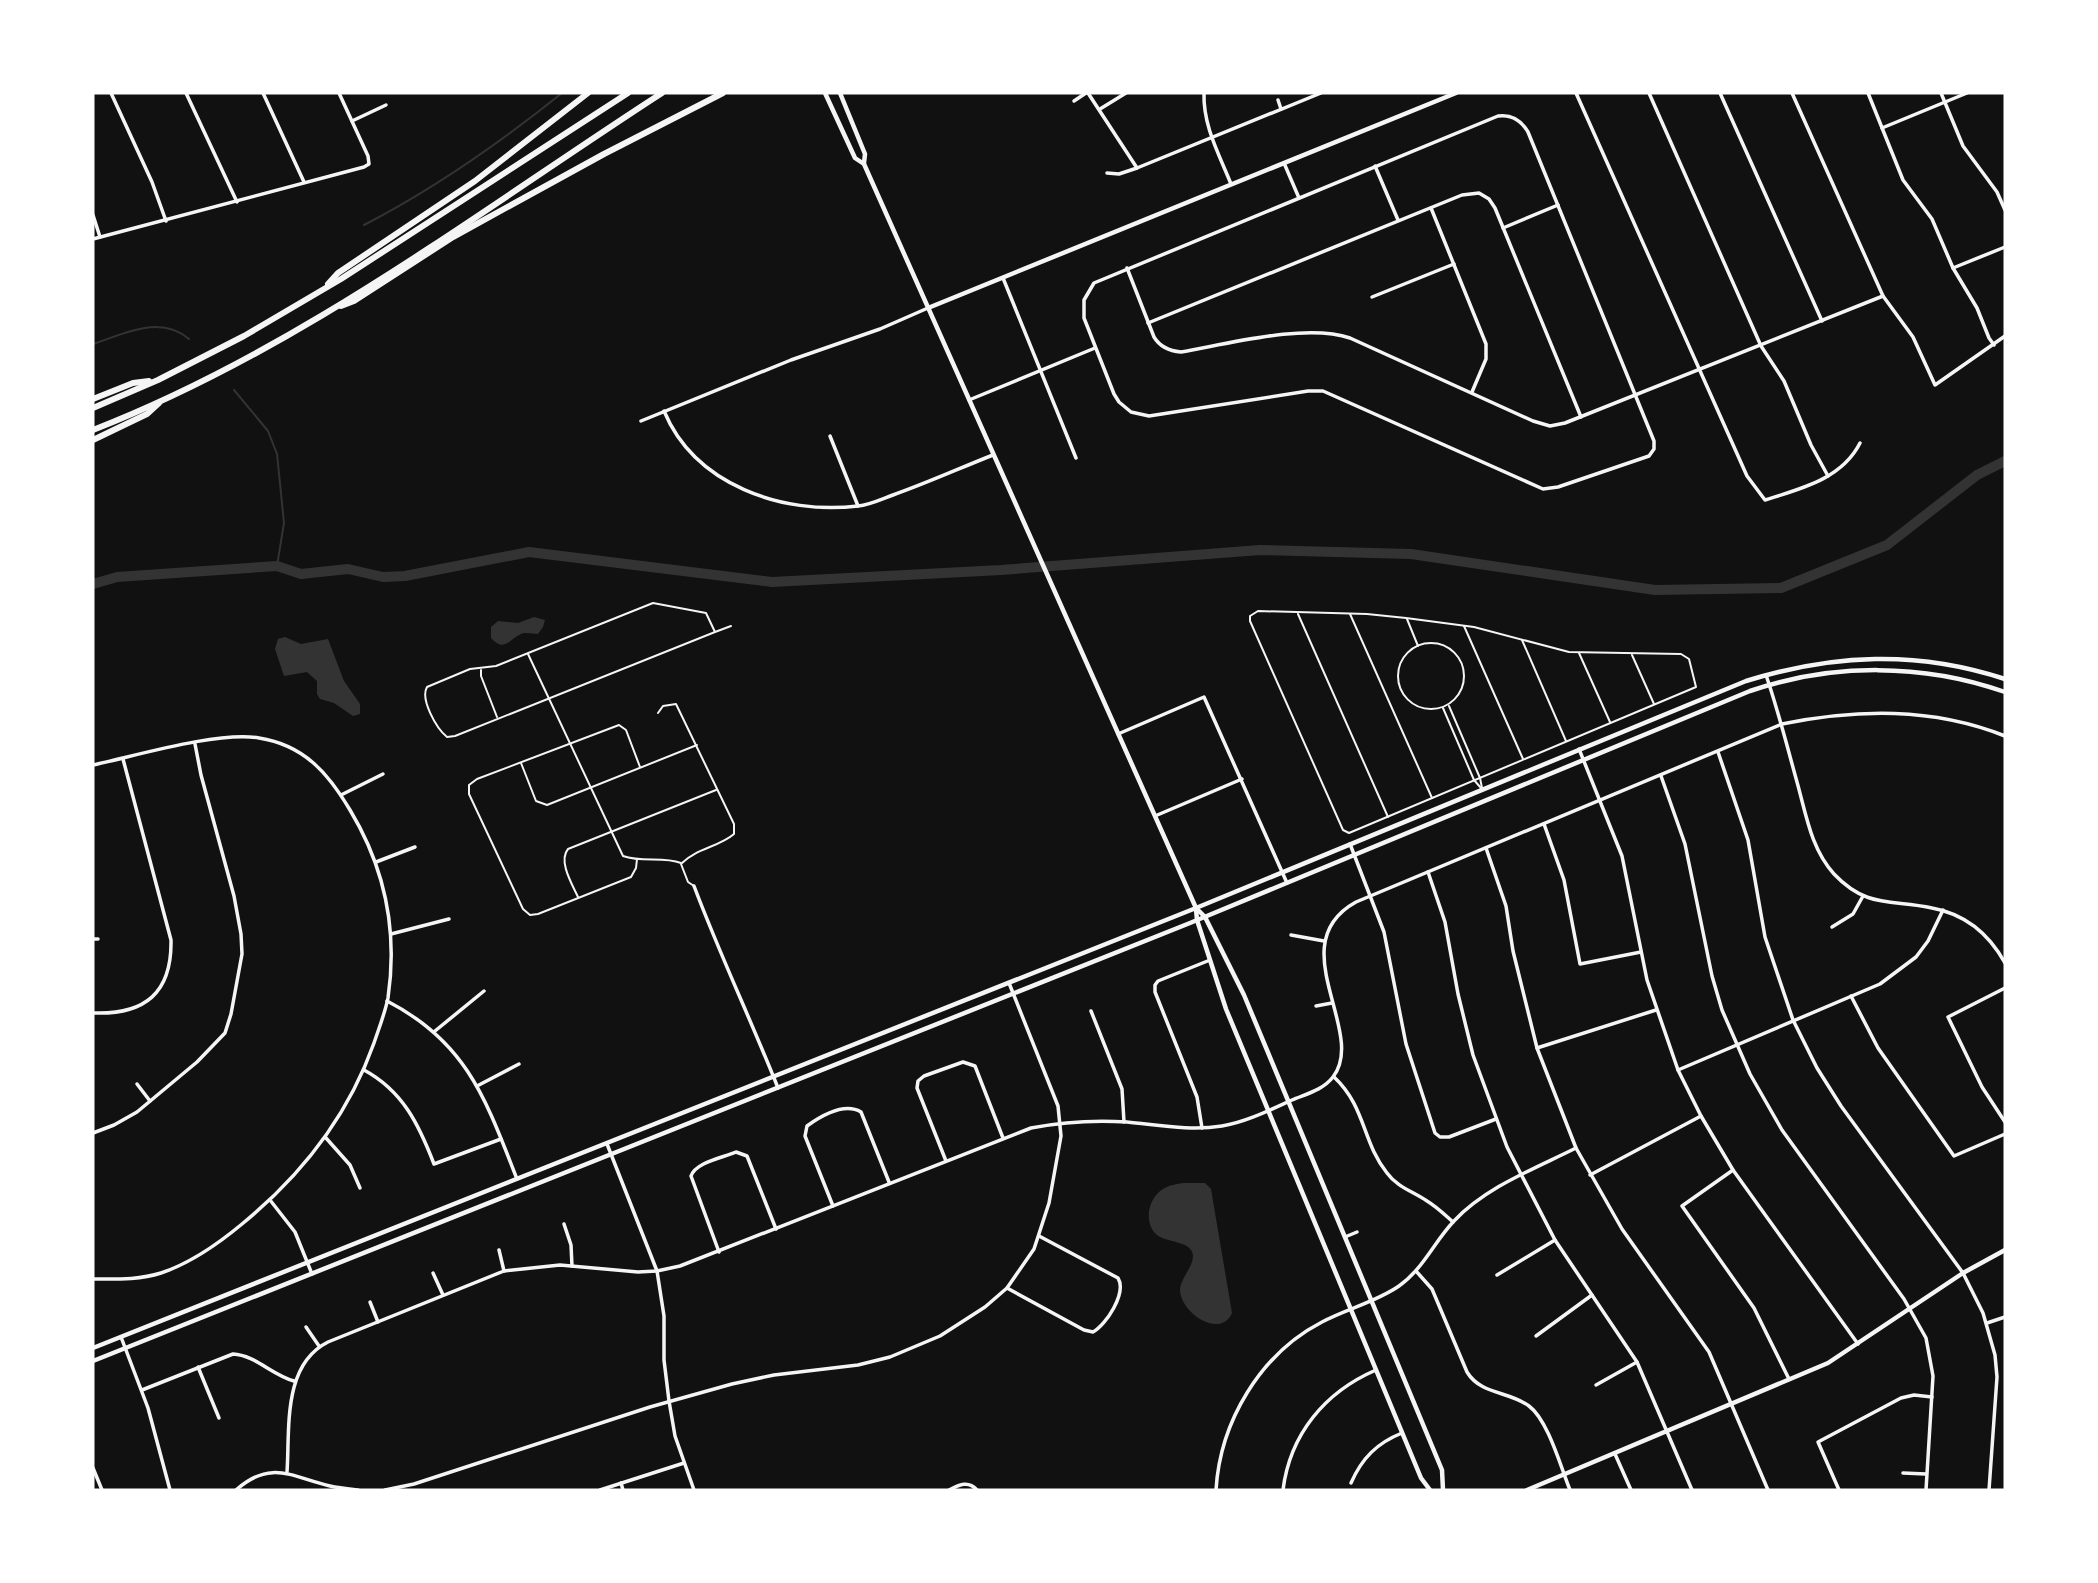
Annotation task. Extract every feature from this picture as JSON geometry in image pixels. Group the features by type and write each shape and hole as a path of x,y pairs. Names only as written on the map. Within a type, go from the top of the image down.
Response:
{"highway":[{"path":"321,291 338,273 475,181 588,93"},
{"path":"93,408 158,380 244,336 321,291 628,93"},
{"path":"93,429 166,397 269,346 333,309 662,93"},
{"path":"333,309 354,301 453,237 519,200 723,93"},
{"path":"93,399 133,383 158,380"},
{"path":"93,440 147,414 166,397"}],"main road":[{"path":"825,93 855,158 864,164"},
{"path":"840,93 865,154 864,164 1196,908 1197,920 1226,1009 1421,1478 1430,1490"},
{"path":"928,308 1456,93"},
{"path":"93,1348 1085,953 1724,688 1766,674 1836,660 1881,658 1925,661 2005,678 2003,691 1951,677 1888,670 1822,673 1769,684 1089,964 93,1362"},
{"path":"1482,789 1486,800"},
{"path":"1196,908 1205,917 1238,980 1442,1470 1444,1490"},
{"path":"1085,953 1089,964"},
{"path":"708,1104 712,1115"},
{"path":"562,1162 566,1172"},
{"path":"1527,1490 1828,1363 1964,1273 2005,1250"}],"street":[{"path":"111,93 152,181 166,221"},
{"path":"186,93 237,202"},
{"path":"263,93 304,183"},
{"path":"93,239 369,164 368,156 339,93"},
{"path":"1074,101 1087,93 1137,168"},
{"path":"1100,109 1126,93"},
{"path":"1205,93 1205,114 1231,184"},
{"path":"1107,173 1119,174 1137,168 1321,93"},
{"path":"1576,93 1747,476 1765,500 1806,487 1828,476 1853,456 1860,443"},
{"path":"1649,93 1761,346 1784,381 1811,445 1828,476"},
{"path":"1720,93 1822,321"},
{"path":"1792,93 1883,296 1913,337 1935,385 2005,336"},
{"path":"1868,93 1903,180 1932,219 1953,268 1977,308 1994,345"},
{"path":"1941,93 1963,146 1997,192 2005,210"},
{"path":"1882,128 1967,93"},
{"path":"1278,100 1281,109"},
{"path":"352,121 386,105"},
{"path":"1498,116 1515,118 1521,122 1528,132 1654,441 1652,453 1639,461 1558,487 1543,489 1324,391 1308,391 1141,416 1126,409 1116,398 1083,312 1087,293 1100,280 1375,166 1498,116"},
{"path":"1284,163 1299,198"},
{"path":"1375,166 1398,220"},
{"path":"1148,323 1398,220 1466,194 1479,193 1492,202 1581,417"},
{"path":"1503,228 1558,205"},
{"path":"1431,208 1487,349 1485,364 1472,392"},
{"path":"93,215 100,237"},
{"path":"1953,268 2005,247"},
{"path":"1372,297 1454,264"},
{"path":"1126,268 1157,342 1174,352 1299,333 1332,333 1350,338 1545,425 1561,424 1581,417 1883,296"},
{"path":"1003,278 1076,458"},
{"path":"641,421 791,360 880,330 928,308"},
{"path":"969,400 1095,348"},
{"path":"664,411 680,442 697,460 751,493 774,502 858,506 908,490 993,455"},
{"path":"830,436 858,506"},
{"path":"1766,674 1817,849 1834,874 1863,896 1893,905 1943,910 1967,920 1994,944 2005,963"},
{"path":"1118,734 1204,697 1287,883"},
{"path":"287,1472 295,1381 304,1363 319,1346 504,1271 572,1266 657,1271 680,1266 1031,1128 1124,1122 1174,1128 1202,1128 1232,1124 1268,1111 1318,1089 1333,1077 1340,1063 1341,1046 1324,955 1324,941 1328,929 1340,914 1356,902 1782,724 1831,716 1891,712 1952,720 2005,736"},
{"path":"93,765 195,744 256,737 284,744 313,761 341,795 360,826 376,862 388,906 392,957 387,1001 364,1070 326,1138 303,1166 270,1200 219,1242 176,1267 143,1277 93,1279"},
{"path":"93,1133 114,1125 150,1101 197,1062 225,1033 236,995 242,954 238,914 195,744"},
{"path":"1579,748 1624,866 1656,1010 1678,1070 1733,1170 1858,1344"},
{"path":"1718,752 1748,840 1766,937 1782,993 1793,1020 1817,1068 1841,1106 1964,1273 1987,1323 1995,1354 1997,1390 1989,1490"},
{"path":"93,1013 112,1014 127,1011 149,1000 162,987 172,957 171,940 123,759"},
{"path":"341,795 383,774"},
{"path":"1661,776 1685,844 1712,976 1736,1044 1766,1105 1782,1130 1922,1327 1930,1349 1934,1376 1926,1490"},
{"path":"1155,816 1242,779"},
{"path":"1544,824 1564,880 1580,964 1641,952"},
{"path":"1350,844 1384,932 1406,1044 1435,1133 1440,1137 1449,1137 1496,1119"},
{"path":"376,862 415,847"},
{"path":"1486,848 1506,906 1524,1003 1537,1048 1577,1148 1622,1229 1700,1338 1718,1372 1768,1490"},
{"path":"1428,872 1446,922 1458,993 1473,1055 1496,1119 1520,1175 1555,1240 1637,1362 1692,1490"},
{"path":"694,886 721,957 750,1017 778,1088"},
{"path":"1832,927 1853,914 1863,896"},
{"path":"1678,1070 1880,984 1916,957 1928,941 1943,910"},
{"path":"391,934 449,919"},
{"path":"1291,935 1324,941"},
{"path":"1202,1128 1197,1097 1155,992 1155,985 1158,981 1210,960"},
{"path":"385,1490 414,1484 668,1401 749,1380 858,1365 890,1357 951,1330 985,1307 1007,1288 1026,1262 1039,1236 1054,1182 1060,1147 1061,1124 1053,1092 1009,983"},
{"path":"2005,988 1948,1017 1982,1087 2005,1122"},
{"path":"435,1031 484,991"},
{"path":"1851,996 1878,1048 1954,1156 2005,1135"},
{"path":"387,1001 435,1031 462,1063 477,1086 517,1179"},
{"path":"1315,1006 1332,1003"},
{"path":"1537,1048 1656,1010"},
{"path":"1091,1011 1122,1089 1124,1122"},
{"path":"946,1161 917,1085 920,1078 963,1062 975,1066 1003,1138"},
{"path":"477,1086 519,1064"},
{"path":"364,1070 379,1078 407,1106 422,1132 434,1164 501,1139"},
{"path":"1333,1077 1352,1096 1379,1162 1387,1173 1395,1182 1426,1200 1453,1222"},
{"path":"137,1083 150,1101"},
{"path":"833,1206 805,1136 807,1126 844,1108 850,1107 861,1112 889,1183"},
{"path":"1590,1175 1701,1116"},
{"path":"326,1138 350,1165 360,1188"},
{"path":"607,1144 657,1271 664,1316 668,1401 675,1436 694,1490"},
{"path":"1216,1490 1219,1461 1233,1419 1242,1401 1271,1361 1318,1324 1399,1287 1416,1271 1453,1222 1482,1197 1520,1175 1577,1148"},
{"path":"719,1252 691,1177 696,1168 736,1152 747,1156 776,1228"},
{"path":"1733,1170 1682,1206 1754,1308 1790,1381"},
{"path":"270,1200 295,1232 312,1274"},
{"path":"564,1224 571,1245 572,1266"},
{"path":"1345,1237 1357,1232"},
{"path":"1007,1288 1084,1331 1093,1332 1101,1328 1121,1292 1122,1284 1118,1278 1039,1236"},
{"path":"1497,1275 1555,1240"},
{"path":"499,1250 504,1271"},
{"path":"1416,1271 1432,1289 1469,1376 1480,1387 1524,1402 1535,1411 1570,1490"},
{"path":"433,1273 443,1296"},
{"path":"1536,1336 1592,1295"},
{"path":"370,1302 378,1322"},
{"path":"1987,1323 2005,1317"},
{"path":"306,1327 319,1346"},
{"path":"121,1337 142,1390 170,1490"},
{"path":"142,1390 233,1354 243,1354 268,1370 295,1381"},
{"path":"1596,1385 1637,1362"},
{"path":"198,1367 219,1418"},
{"path":"1283,1490 1288,1464 1298,1438 1317,1410 1341,1389 1376,1370"},
{"path":"1839,1490 1818,1442 1901,1398 1914,1395 1932,1397"},
{"path":"1351,1483 1362,1462 1374,1448 1386,1439 1402,1433"},
{"path":"1615,1454 1630,1490"},
{"path":"600,1490 684,1463"},
{"path":"93,1468 102,1490"},
{"path":"236,1490 247,1481 264,1474 287,1472 330,1486 358,1490"},
{"path":"1903,1473 1926,1474"},
{"path":"621,1483 623,1490"},
{"path":"949,1490 965,1484 977,1490"}],"lane":[{"path":"715,632 706,613 653,603 496,666 470,669 427,687 424,690 424,698 441,732 447,737 731,626"},
{"path":"1258,611 1297,613 1349,613 1464,625 1559,650 1686,656 1692,666 1696,687 1349,833 1343,830 1250,616 1258,611"},
{"path":"1297,613 1388,817"},
{"path":"1349,613 1432,798"},
{"path":"1406,618 1418,646"},
{"path":"1464,625 1524,761"},
{"path":"1521,639 1567,742"},
{"path":"1439,644 1457,656 1462,665 1464,683 1461,692 1448,705 1435,709 1421,708 1409,700 1401,689 1399,674 1402,661 1418,646 1439,644"},
{"path":"527,652 623,856 681,863"},
{"path":"1579,652 1610,723"},
{"path":"1632,654 1654,705"},
{"path":"481,668 481,676 498,718"},
{"path":"658,713 663,706 676,704 734,824 734,834 728,839 691,854 681,863"},
{"path":"1448,705 1480,778 1482,789"},
{"path":"1443,707 1474,780 1482,789"},
{"path":"636,859 636,868 631,877 538,915 530,915 523,909 469,794 469,785 477,779 569,742 619,725 626,730 640,767"},
{"path":"520,762 534,797 539,804 547,805 697,745"},
{"path":"578,898 564,862 568,849 717,790"},
{"path":"681,863 688,882 694,886"}],"shaded area":[{"path":"534,617 545,620 538,634 523,633 503,645 491,638 491,627 498,621 518,623"},
{"path":"285,637 301,644 328,639 344,681 360,704 360,714 353,716 334,703 320,699 317,694 317,681 307,672 284,676 275,649 278,639"},
{"path":"1183,1183 1205,1183 1211,1189 1232,1313 1227,1320 1219,1324 1194,1315 1182,1299 1181,1285 1193,1259 1191,1250 1157,1235 1150,1224 1149,1211 1158,1193"}],"waterway":[{"path":"364,225 466,164 562,93"},
{"path":"93,344 129,331 154,327 178,332 189,339"},
{"path":"234,390 268,431 277,454 284,523 277,566"},
{"path":"93,584 117,577 277,566 301,574 348,569 383,577 405,576 529,552 772,582 1001,570 1260,550 1411,554 1655,590 1781,588 1887,545 1977,475 2005,461"}]}
